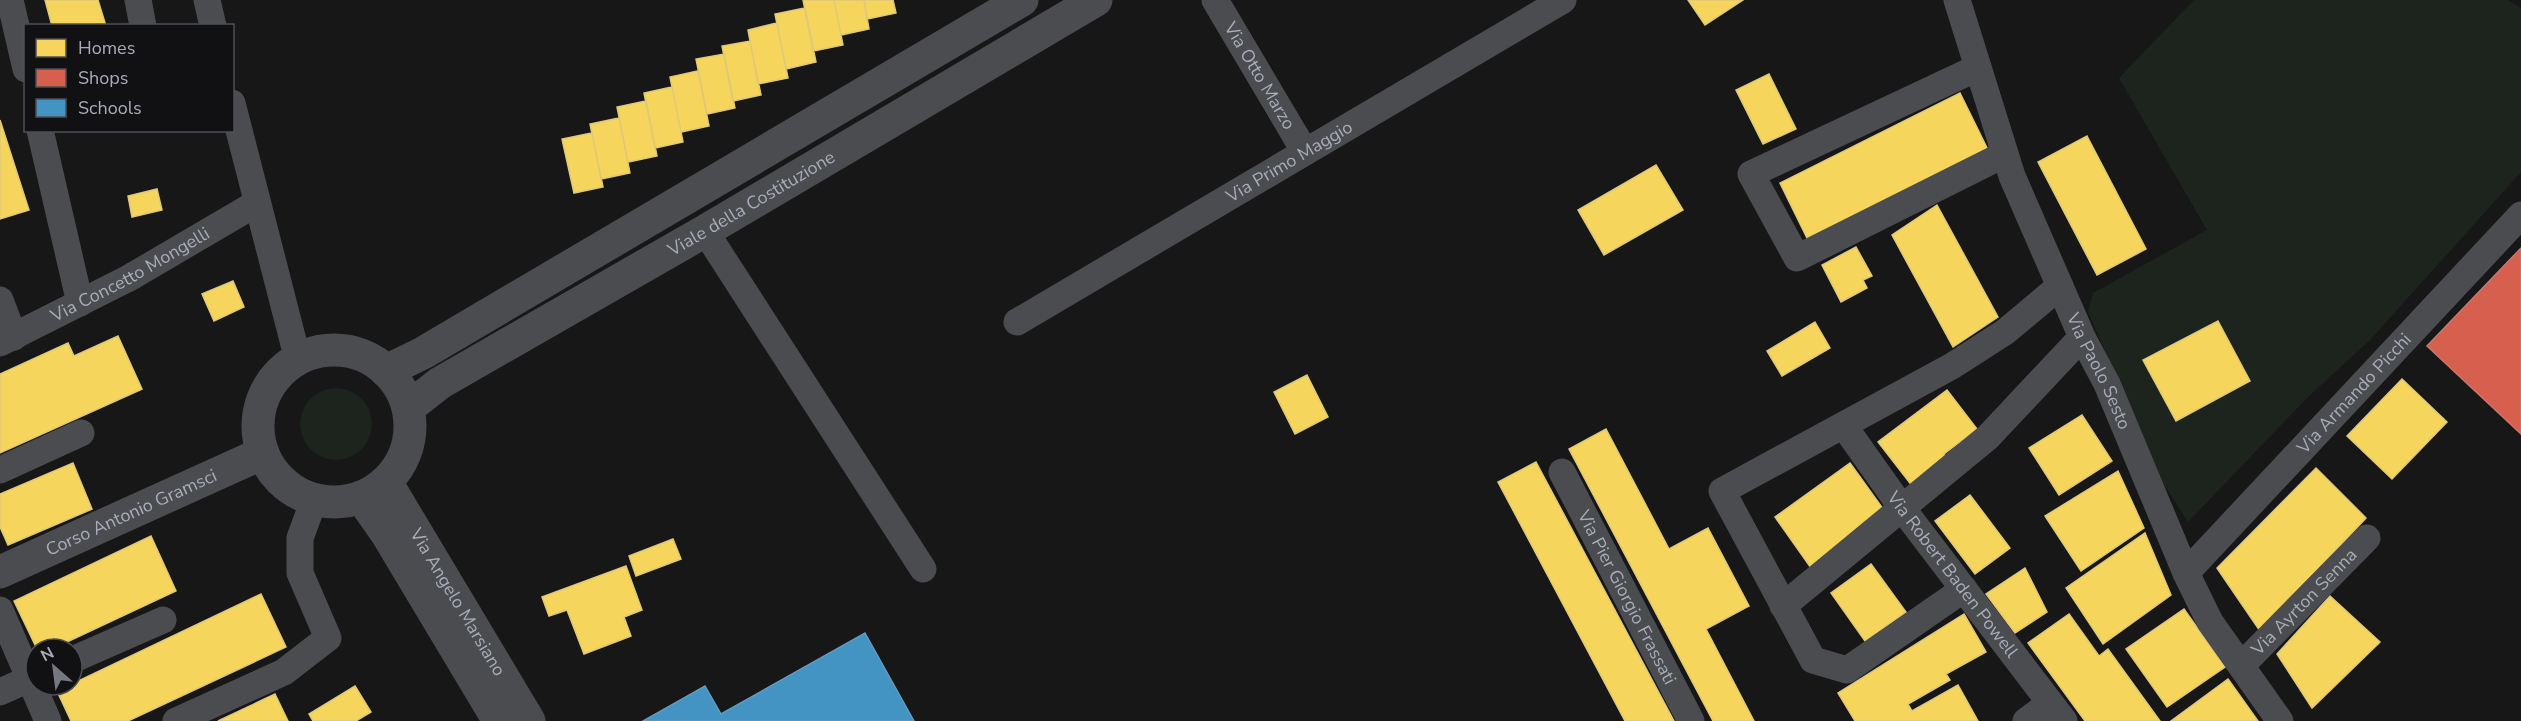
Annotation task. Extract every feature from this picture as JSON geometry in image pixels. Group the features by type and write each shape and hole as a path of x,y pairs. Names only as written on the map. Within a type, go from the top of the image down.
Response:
{"street":[{"path":"9,0 24,61"},
{"path":"138,0 143,24"},
{"path":"207,0 213,24"},
{"name":"Viale della Costituzione","path":"386,370 433,346 1022,0"},
{"name":"Viale della Costituzione","path":"408,408 440,382 705,231 1096,0"},
{"name":"Via Otto Marzo","path":"1215,0 1305,152"},
{"name":"Via Primo Maggio","path":"1017,322 1563,0"},
{"name":"Via Paolo Sesto","path":"1957,0 2012,176 2082,337 2107,384 2186,573 2210,622 2280,721"},
{"path":"1977,68 1751,174 1797,258 2005,154"},
{"path":"236,131 298,360"},
{"path":"40,132 80,303"},
{"name":"Via Concetto Mongelli","path":"7,340 129,278 257,203"},
{"name":"Via Armando Picchi","path":"2186,573 2521,215"},
{"path":"705,231 923,569"},
{"path":"1964,589 1847,670 1813,660 1722,491 1952,366 2005,332 2060,286"},
{"path":"0,300 7,340"},
{"path":"1783,606 1988,437 2082,337"},
{"path":"343,351 366,357 386,370 399,387 408,408 410,428 407,448 399,466 374,489 338,502 314,500 292,490 274,474 263,453 258,432 260,411 267,390 280,373 298,360 320,352 343,351"},
{"name":"Via Robert Baden Powell","path":"1844,426 1902,508 2057,712"},
{"path":"0,470 81,433"},
{"name":"Corso Antonio Gramsci","path":"0,572 263,453"},
{"name":"Via Pier Giorgio Frassati","path":"1562,472 1691,721"},
{"name":"Via Angelo Marsiano","path":"374,489 387,534 500,721"},
{"name":"Via Angelo Marsiano","path":"374,489 530,721"},
{"path":"176,721 284,672 328,638 300,573 300,538 314,500"},
{"name":"Via Ayrton Senna","path":"2241,666 2367,538"},
{"path":"0,610 24,659"},
{"path":"84,655 163,620"},
{"path":"0,692 24,681"},
{"path":"40,697 48,721"},
{"path":"2026,721 2057,712"}],"shaded area":[{"path":"2194,0 2508,0 2521,8 2521,172 2370,340 2307,398 2188,522 2161,480 2088,312 2093,293 2207,230 2119,78"},
{"path":"336,388 356,394 366,404 372,424 366,444 356,454 336,460 316,454 306,444 300,424 306,404 316,394"}],"building: Homes":[{"path":"45,0 98,0 105,24 51,24"},
{"path":"803,0 834,0 843,45 813,51"},
{"path":"834,0 864,0 869,29 841,35"},
{"path":"864,0 893,0 896,13 867,19"},
{"path":"1688,0 1743,0 1705,25"},
{"path":"805,8 816,62 786,69 775,14"},
{"path":"777,23 788,78 758,84 748,30"},
{"path":"750,41 761,95 733,101 722,46"},
{"path":"724,54 735,108 707,114 696,59"},
{"path":"698,71 709,126 681,132 670,77"},
{"path":"1769,74 1796,129 1763,144 1736,90"},
{"path":"672,87 683,142 655,148 644,93"},
{"path":"1960,93 1988,150 1808,240 1780,183"},
{"path":"646,101 657,156 628,162 617,107"},
{"path":"619,118 630,173 601,179 590,124"},
{"path":"0,120 29,210 0,219"},
{"path":"592,133 603,187 574,193 562,139"},
{"path":"2087,136 2146,249 2097,275 2038,162"},
{"path":"1656,165 1683,210 1604,255 1578,210"},
{"path":"157,189 162,210 132,217 128,196"},
{"path":"1937,205 1998,317 1953,347 1892,235"},
{"path":"1856,247 1872,276 1863,280 1867,288 1841,302 1822,265"},
{"path":"233,281 244,307 214,321 202,294"},
{"path":"2218,321 2250,381 2176,421 2143,360"},
{"path":"1815,322 1830,348 1782,376 1767,351"},
{"path":"118,336 142,389 0,453 0,374 68,343 74,356"},
{"path":"1307,375 1328,417 1295,434 1274,392"},
{"path":"2402,379 2447,422 2392,479 2347,436"},
{"path":"1947,390 1977,429 1944,454 1949,460 1913,487 1878,442"},
{"path":"2082,415 2112,461 2059,495 2029,448"},
{"path":"1606,429 1669,549 1708,528 1749,606 1706,629 1754,721 1713,721 1569,449"},
{"path":"1536,462 1674,721 1625,721 1498,482"},
{"path":"73,463 92,509 8,545 0,527 0,494"},
{"path":"1850,463 1886,513 1811,568 1775,517"},
{"path":"2316,468 2366,518 2260,631 2217,568"},
{"path":"2118,471 2144,528 2081,571 2045,516"},
{"path":"1970,495 2010,548 1975,574 1935,521"},
{"path":"2145,533 2171,595 2103,644 2066,588"},
{"path":"151,536 176,591 78,637 31,637 14,601"},
{"path":"673,539 681,559 636,576 629,556"},
{"path":"1871,564 1906,612 1865,641 1831,593"},
{"path":"626,566 642,610 624,617 631,636 584,654 567,610 549,616 542,597"},
{"path":"2025,568 2047,612 2015,633 1986,594"},
{"path":"261,594 286,647 128,721 71,721 60,697 84,697 84,678"},
{"path":"2330,596 2380,642 2312,708 2277,654"},
{"path":"2184,609 2225,667 2167,707 2126,649"},
{"path":"1964,614 1986,652 1946,674 1950,680 1908,704 1912,711 1958,685 1978,721 1855,721 1838,693"},
{"path":"2069,614 2099,656 2108,649 2160,721 2085,721 2028,643"},
{"path":"2228,679 2258,721 2171,721"},
{"path":"355,686 371,712 356,721 313,721 309,714"},
{"path":"275,694 288,721 218,721"}],"building: Shops":[{"path":"2521,248 2521,434 2427,346"}],"building: Schools":[{"path":"865,633 914,721 643,721 705,686 721,714"}]}
